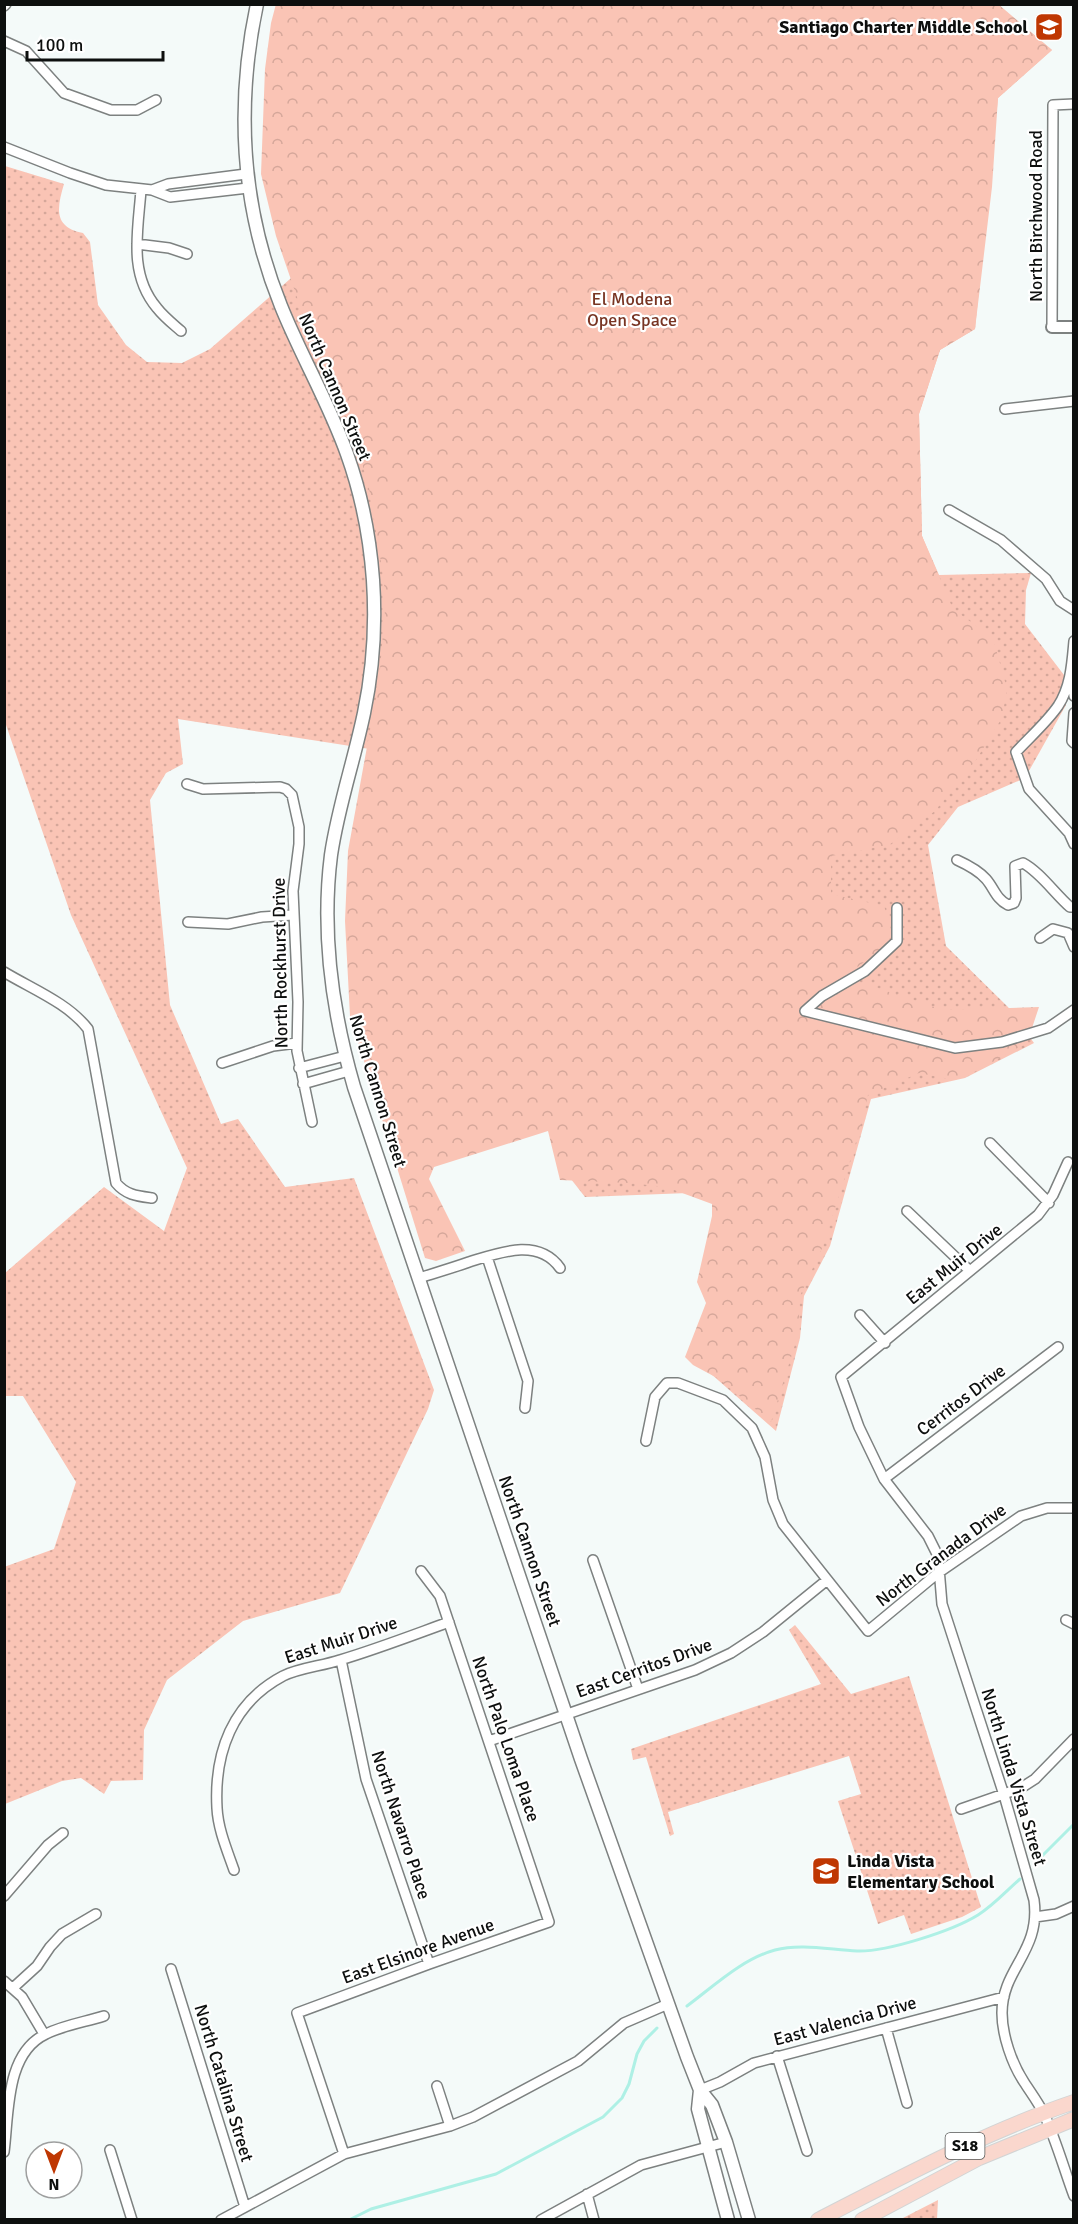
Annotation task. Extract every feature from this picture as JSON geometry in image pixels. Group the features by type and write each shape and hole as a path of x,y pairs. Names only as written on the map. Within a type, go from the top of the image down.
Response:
{"main road":[{"name":"North Cannon Street","path":"257,4 244,97 248,188 260,241 280,305 334,422 353,472 363,510 373,579 369,684 335,834 329,878 327,918 329,969 345,1056 566,1714 700,2090 712,2105 726,2142 749,2220"},
{"name":"North Cannon Street","path":"700,2090 698,2109 728,2220"},
{"name":"S18","path":"818,2220 971,2143 1043,2112 1074,2102"},
{"name":"S18","path":"862,2220 979,2158 1049,2127 1074,2119"}],"street":[{"path":"4,41 26,51 64,93 111,110 137,110 156,100"},
{"name":"North Birchwood Road","path":"1052,327 1053,105 1074,104"},
{"path":"4,147 97,182 152,190 170,196 248,188"},
{"path":"152,190 168,184 246,174"},
{"path":"141,190 136,264 144,291 158,310 181,331"},
{"path":"137,244 169,248 187,254"},
{"path":"1052,327 1074,327"},
{"path":"1005,409 1074,400"},
{"path":"949,510 1001,540 1046,579 1060,601 1074,610"},
{"path":"1074,641 1071,672 1074,696"},
{"path":"1071,672 1058,706 1016,752 1029,789 1069,833 1074,844"},
{"path":"1074,713 1072,741 1074,743"},
{"name":"North Rockhurst Drive","path":"187,784 203,789 275,787 286,789 293,798 299,827 293,915 298,1002 297,1043 299,1068 312,1122"},
{"path":"957,860 972,867 987,880 1000,901 1008,905 1014,903 1016,898 1015,867 1023,863 1031,868 1055,895 1071,908 1074,907"},
{"path":"897,908 897,941 865,971 822,996 805,1011 955,1048 1002,1042 1048,1028 1074,1010"},
{"path":"188,922 228,924 270,916 293,915"},
{"path":"1040,938 1053,929 1068,933 1074,947"},
{"path":"4,972 68,1010 88,1029 117,1183 122,1191 152,1198"},
{"path":"222,1063 273,1046 297,1043"},
{"name":"North Rockhurst Drive","path":"299,1068 345,1056"},
{"path":"303,1084 349,1071"},
{"path":"990,1143 1049,1203"},
{"name":"East Muir Drive","path":"841,1377 1030,1222 1049,1203 1068,1162"},
{"path":"908,1211 970,1271"},
{"path":"419,1278 515,1250 537,1251 551,1257 560,1268"},
{"path":"486,1257 528,1381 525,1408"},
{"path":"860,1315 885,1343"},
{"name":"Cerritos Drive","path":"884,1479 1058,1347"},
{"name":"North Linda Vista Street","path":"841,1377 859,1427 884,1479 928,1536 938,1556 942,1604 1004,1795 1031,1889 1035,1917 1033,1936 1004,1997 1004,2026 1018,2072 1043,2112 1074,2196"},
{"path":"646,1441 655,1397 666,1383 678,1383 723,1400 752,1428 765,1457 773,1500 783,1524 827,1580"},
{"name":"North Granada Drive","path":"827,1580 868,1631 939,1573 1021,1516 1047,1508 1074,1508"},
{"path":"593,1560 638,1689"},
{"name":"North Palo Loma Place","path":"421,1571 440,1596 549,1922"},
{"name":"East Cerritos Drive","path":"489,1741 695,1670 731,1653 763,1632 827,1580"},
{"name":"East Muir Drive","path":"234,1869 224,1843 217,1809 218,1765 233,1722 257,1693 284,1676 341,1660 449,1622"},
{"name":"North Navarro Place","path":"341,1660 366,1779 429,1964"},
{"path":"961,1809 1021,1788 1035,1779 1074,1739"},
{"path":"4,1896 48,1845 63,1833"},
{"path":"1035,1917 1056,1914 1074,1906"},
{"path":"14,1987 38,1966 62,1934 96,1914"},
{"name":"East Elsinore Avenue","path":"344,2154 297,2013 549,1922"},
{"name":"North Catalina Street","path":"171,1969 245,2207"},
{"path":"4,1981 14,1987 31,2009 44,2034"},
{"name":"East Valencia Drive","path":"700,2090 754,2063 1004,1997"},
{"path":"221,2220 344,2154 450,2126 473,2117 578,2061 624,2023 668,2004"},
{"path":"4,2152 12,2085 22,2057 44,2034 104,2016"},
{"path":"886,2028 907,2103"},
{"path":"777,2056 807,2151"},
{"path":"437,2086 450,2126"},
{"path":"541,2220 641,2165 726,2142"},
{"path":"110,2150 132,2220"},
{"path":"587,2194 594,2220"}],"green space":[{"name":"El Modena Open Space","path":"276,4 998,4 1052,50 998,98 992,187 975,329 940,350 919,414 922,536 953,609 993,638 1007,689 1002,718 976,760 935,811 889,845 831,856 831,894 884,906 891,926 884,947 844,977 943,1010 1039,1007 1027,1043 967,1076 954,1080 919,1073 868,1095 857,1139 823,1246 800,1296 798,1335 771,1422 719,1379 693,1365 685,1357 706,1303 697,1282 712,1216 712,1204 666,1187 560,1180 548,1131 434,1167 429,1179 465,1251 436,1261 425,1258 350,1016 345,921 348,851 379,681 385,610 384,581 369,488 354,434 301,309 276,236 261,174 265,69"},
{"path":"998,5 1052,50 998,98 975,329 940,350 919,414 922,536 939,575 1031,573 1026,590 1025,624 1064,675 1066,705 1025,778 958,807 928,845 946,946 1008,1007 1034,1043 965,1078 871,1099 830,1246 804,1296 800,1338 776,1431 702,1366 740,1191 585,1197 556,1160 549,1115 376,750 178,719 183,764 166,773 150,800 170,1005 221,1124 238,1119 285,1187 354,1178 434,1390 428,1409 340,1593 243,1621 167,1680 144,1730 143,1780 111,1781 104,1794 81,1778 62,1781 5,1804 4,1567 54,1549 76,1482 23,1396 5,1396 5,1273 104,1187 164,1231 187,1168 71,915 5,722 5,166 64,184 59,208 60,215 66,226 83,233 90,242 98,305 126,345 147,362 182,363 210,349 306,265"},
{"path":"795,1625 851,1694 909,1676 981,1907 962,1917 911,1934 904,1915 878,1924 838,1801 861,1794 849,1756 668,1812 674,1834 670,1836 646,1757 633,1760 631,1749 821,1684 789,1630"},
{"path":"938,2200 937,2219 901,2219"}],"waterway":[{"path":"1034,1864 1074,1824"},
{"path":"687,2006 729,1974 751,1960 775,1950 795,1947 870,1950 902,1944 952,1928 978,1915 1020,1879"},
{"path":"349,2220 371,2209 496,2174 603,2117 622,2098 629,2084 637,2054 644,2041 657,2028"}],"place":[{"name":"Santiago Charter Middle School","path":"1049,27"},
{"name":"Linda Vista Elementary School","path":"826,1871"}]}
